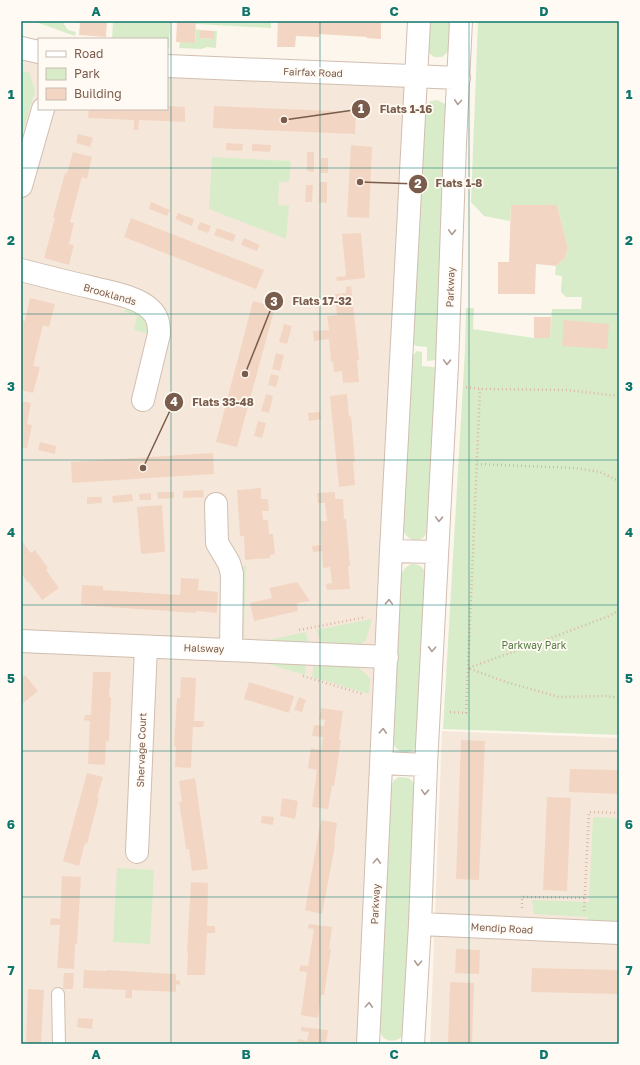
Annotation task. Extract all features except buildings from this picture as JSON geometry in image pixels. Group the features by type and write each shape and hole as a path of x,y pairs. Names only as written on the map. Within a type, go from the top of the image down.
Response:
{"street":[{"name":"Parkway","path":"368,1044 391,551 419,21"},
{"name":"Parkway","path":"413,1044 446,383 461,21"},
{"path":"21,48 38,52"},
{"name":"Fairfax Road","path":"168,66 459,78"},
{"path":"21,186 43,110"},
{"name":"Brooklands","path":"21,270 134,299 150,309 156,316 159,324 159,334 143,400"},
{"path":"216,504 217,543 231,568 231,649"},
{"path":"391,551 437,552"},
{"name":"Halsway","path":"21,641 387,657"},
{"name":"Shervage Court","path":"137,853 146,647"},
{"path":"382,763 426,765"},
{"name":"Mendip Road","path":"420,924 619,933"}],"lane":[{"path":"58,994 59,1044"}],"path":[{"path":"446,383 480,389 567,390 619,396"},
{"path":"429,711 466,713 480,389"},
{"path":"477,464 575,468 600,472 619,481"},
{"path":"468,668 609,616 619,610"},
{"path":"294,631 389,613"},
{"path":"468,668 506,682 559,697 606,696 619,698"},
{"path":"583,932 589,812 619,813"},
{"path":"522,929 522,897 585,898"}],"shaded area":[{"path":"21,48 38,52 38,110 168,110 168,66 417,76 368,1044 21,1044"},
{"path":"442,731 619,738 619,1044 430,1044"}],"green space":[{"path":"33,21 62,21 68,30 76,32 75,36"},
{"path":"113,21 170,21 169,48 168,38 112,38"},
{"path":"196,21 247,21 267,23 267,21 271,21 271,28 196,24"},
{"path":"427,21 452,21 449,51 442,57 434,57 427,52"},
{"name":"Parkway Park","path":"478,21 619,21 619,735 443,729 465,350 466,308 474,308 473,329 534,338 550,338 552,309 581,309 582,297 566,297 561,292 562,276 555,275 556,266 565,258 568,248 557,205 511,205 510,221 484,216 471,202"},
{"path":"196,29 200,30 200,38 213,39 214,31 217,31 216,48 179,48 180,42 195,42"},
{"path":"21,71 29,72 35,91 21,138"},
{"path":"437,100 445,104 448,112 436,360 427,361 427,347 416,346 411,342 424,107 431,101"},
{"path":"212,157 291,161 289,182 279,182 278,205 289,206 286,239 209,209"},
{"path":"132,306 148,322 149,334 134,330 137,316 123,311"},
{"path":"417,351 422,352 422,366 436,368 428,529 423,538 419,540 408,537 403,529 411,357"},
{"path":"411,564 420,565 425,572 417,747 414,750 403,752 397,749 393,742 401,575 405,568"},
{"path":"239,566 246,566 244,634 246,637 240,634"},
{"path":"372,619 366,640 357,646 324,647 316,630"},
{"path":"306,632 309,646 255,643"},
{"path":"255,660 306,662 305,675"},
{"path":"314,663 356,666 370,679 369,694 312,677"},
{"path":"399,777 409,778 415,784 404,1033 402,1037 391,1041 384,1038 380,1031 391,786 394,780"},
{"path":"593,817 619,818 619,933 587,932 588,917 534,914 532,900 589,902"},
{"path":"117,868 154,870 150,944 113,942"}],"place":[{"name":"Flats 1-16","path":"284,120"},
{"name":"Flats 1-8","path":"360,182"},
{"name":"Flats 17-32","path":"245,374"},
{"name":"Flats 33-48","path":"143,468"}]}
